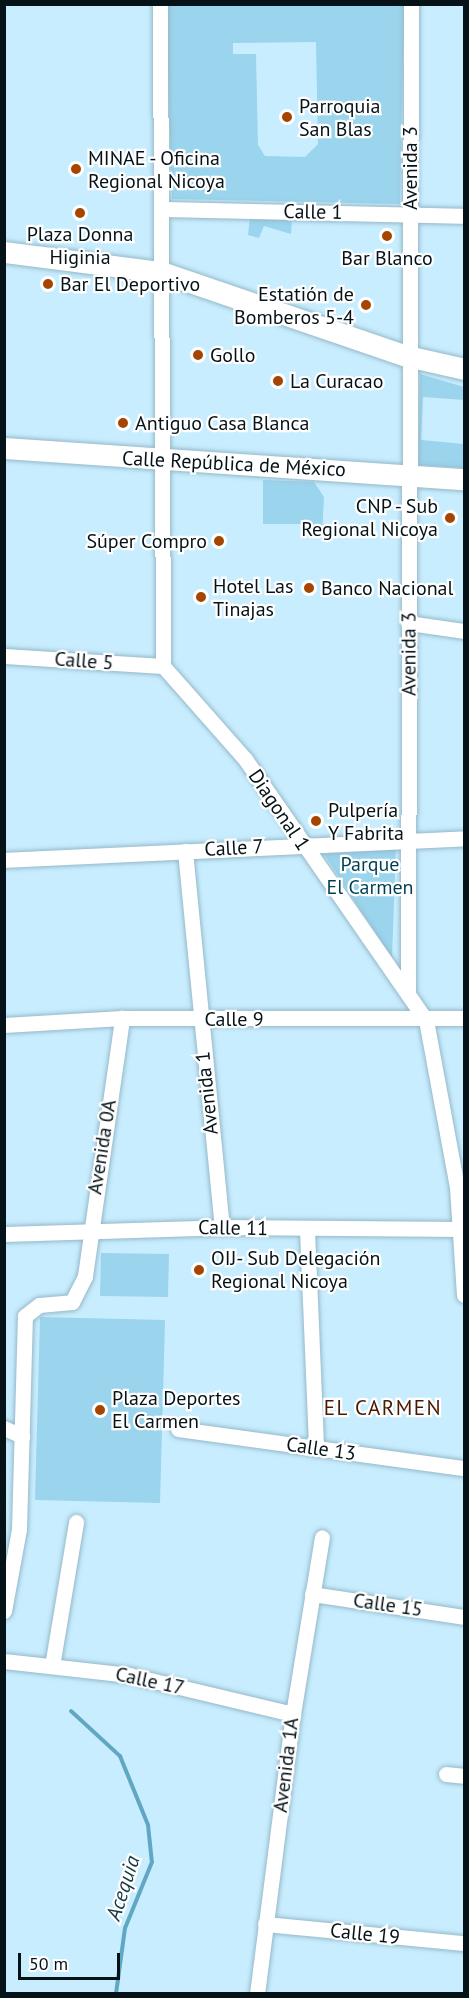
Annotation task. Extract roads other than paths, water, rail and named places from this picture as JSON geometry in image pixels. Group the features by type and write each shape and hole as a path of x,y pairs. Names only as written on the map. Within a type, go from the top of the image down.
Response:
{"main road":[{"path":"4,252 161,272 407,356 465,369"},
{"name":"Calle República de México","path":"4,448 161,462 409,474 465,479"}],"street":[{"path":"160,4 163,666"},
{"name":"Avenida 3","path":"408,990 409,474 407,356 411,4"},
{"name":"Calle 1","path":"161,209 465,216"},
{"path":"408,623 465,631"},
{"name":"Calle 5","path":"4,656 163,666"},
{"name":"Diagonal 1","path":"163,666 245,759 302,844 408,990"},
{"name":"Calle 7","path":"4,860 465,838"},
{"name":"Avenida 1","path":"185,851 199,1018 222,1227"},
{"path":"408,990 426,1020 461,1187 465,1295"},
{"name":"Calle 9","path":"4,1024 122,1018 426,1020 465,1018"},
{"name":"Avenida 0A","path":"22,1436 25,1316 39,1305 72,1302 85,1276 89,1229 122,1018"},
{"name":"Calle 11","path":"4,1234 89,1229 222,1227 307,1230 462,1229"},
{"path":"307,1230 316,1449"},
{"path":"4,1428 22,1436 4,1611"},
{"name":"Calle 13","path":"178,1429 465,1468"},
{"path":"52,1666 76,1522"},
{"name":"Avenida 1A","path":"257,1994 293,1714 322,1537"},
{"name":"Calle 15","path":"312,1594 465,1617"},
{"name":"Calle 17","path":"4,1661 129,1675 293,1714"},
{"path":"446,1774 465,1776"},
{"name":"Calle 19","path":"265,1924 465,1943"}],"waterway":[{"name":"Acequia","path":"71,1711 120,1756 148,1825 152,1862 125,1928 116,1994"}],"place":[{"name":"Parroquia San Blas","path":"287,117"},
{"name":"MINAE - Oficina Regional Nicoya","path":"76,169"},
{"name":"Plaza Donna Higinia","path":"80,213"},
{"name":"Bar Blanco","path":"387,236"},
{"name":"Bar El Deportivo","path":"48,284"},
{"name":"Estatión de Bomberos 5-4","path":"366,305"},
{"name":"Gollo","path":"198,355"},
{"name":"La Curacao","path":"278,381"},
{"name":"Antiguo Casa Blanca","path":"123,423"},
{"name":"CNP - Sub Regional Nicoya","path":"450,518"},
{"name":"Súper Compro","path":"219,541"},
{"name":"Banco Nacional","path":"309,588"},
{"name":"Hotel Las Tinajas","path":"201,597"},
{"name":"Pulpería Y Fabrita","path":"316,821"},
{"name":"OIJ- Sub Delegación Regional Nicoya","path":"199,1270"},
{"name":"Plaza Deportes El Carmen","path":"100,1410"}],"district":[{"name":"EL CARMEN","path":"383,1408"}],"park label":[{"name":"Parque El Carmen","path":"370,876"}]}
